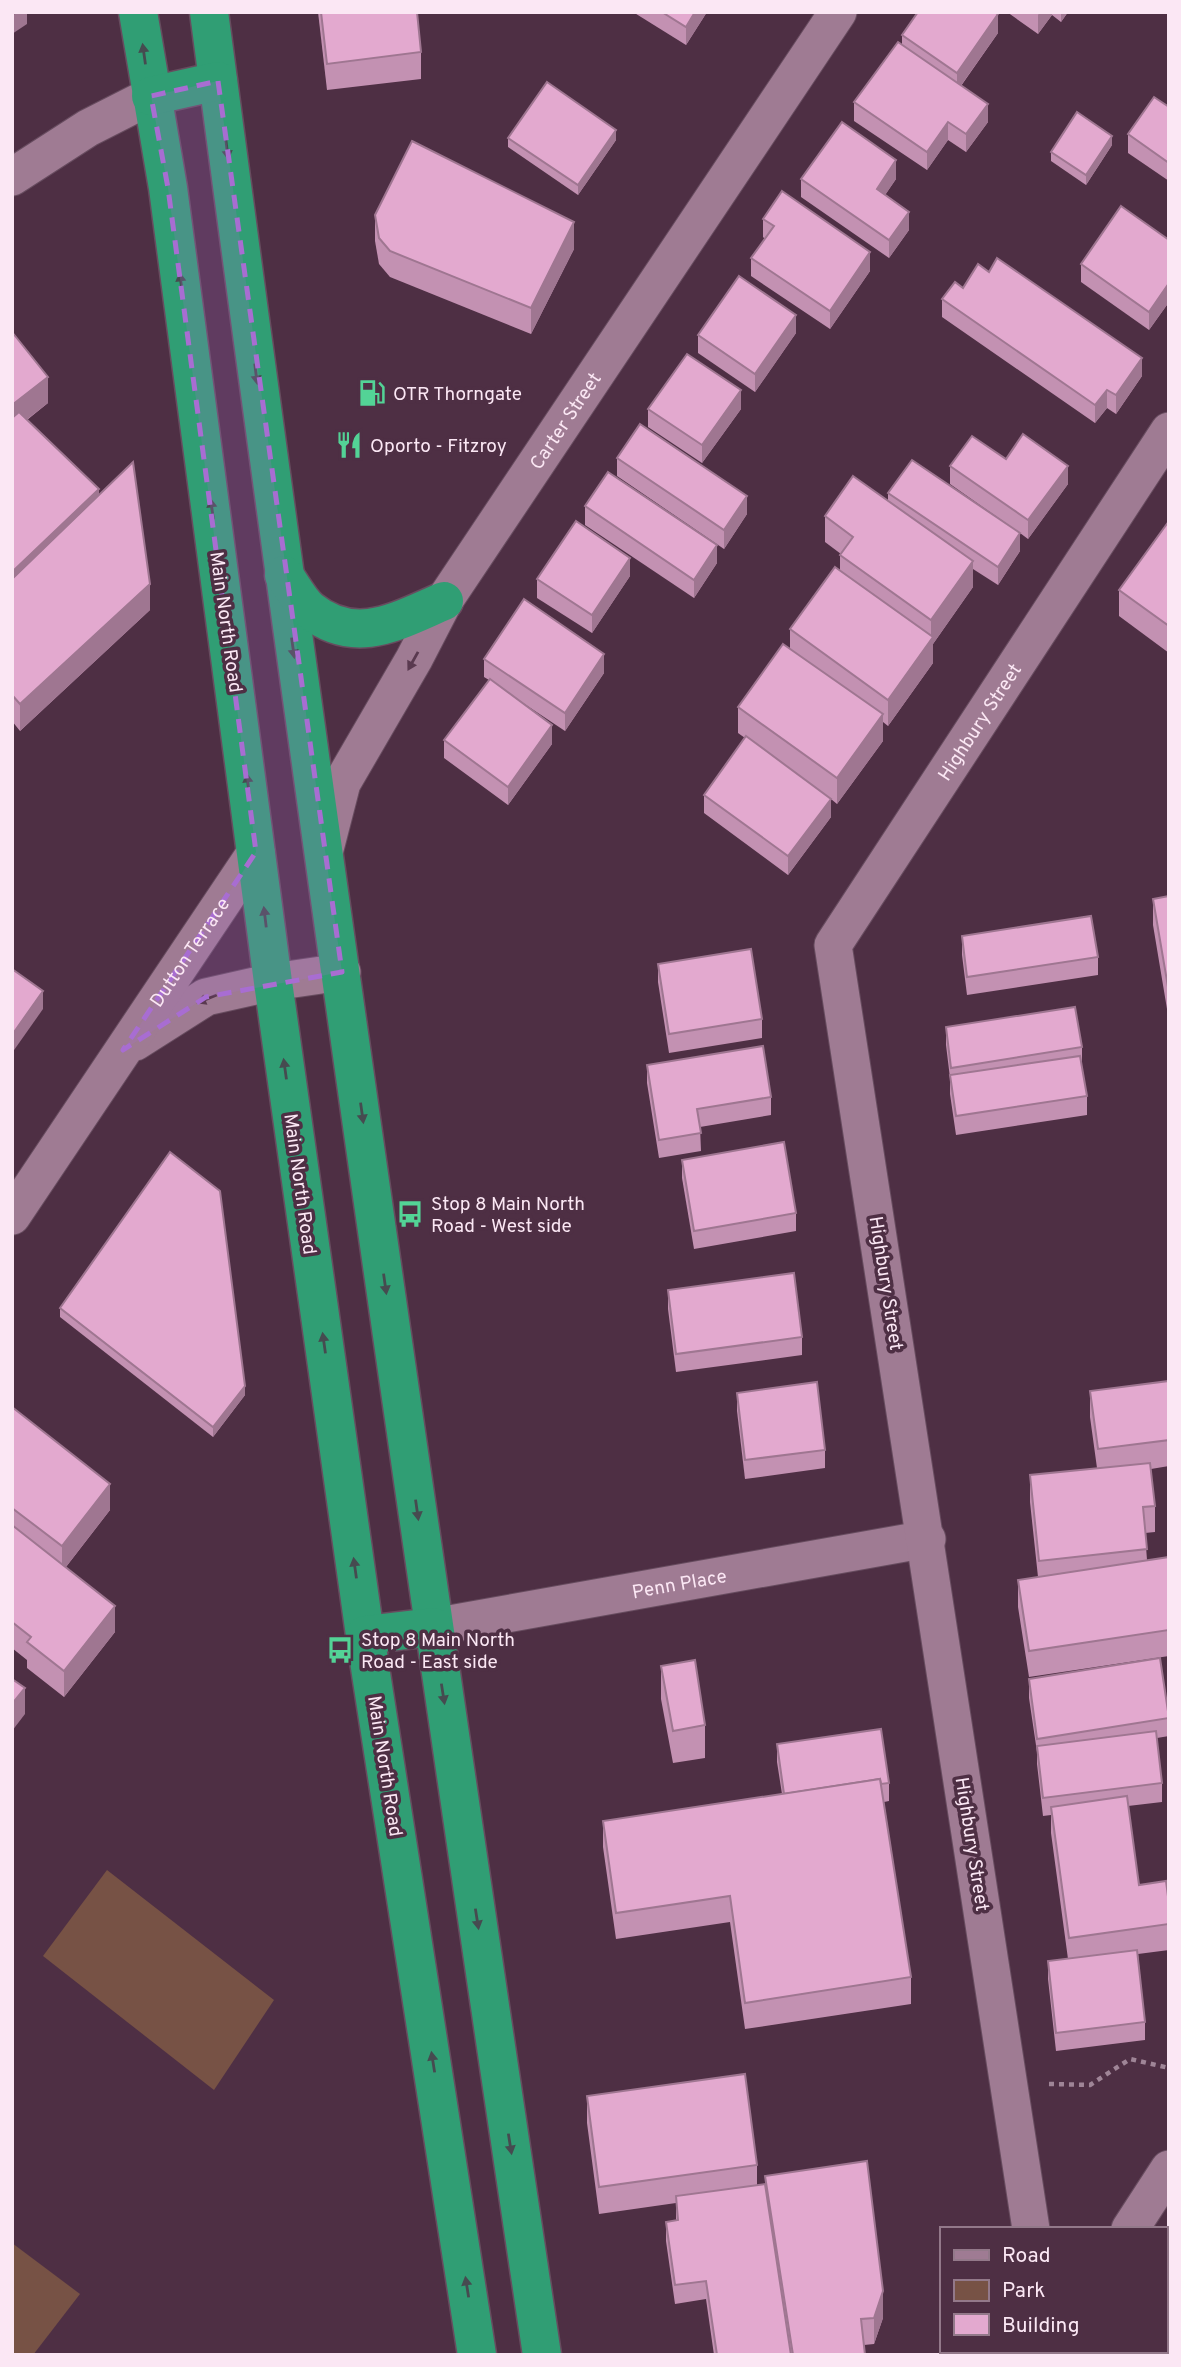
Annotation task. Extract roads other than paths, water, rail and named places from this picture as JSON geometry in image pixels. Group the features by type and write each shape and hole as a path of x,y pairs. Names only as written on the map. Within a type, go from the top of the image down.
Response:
{"highway":[{"name":"Main North Road","path":"138,12 150,96 168,188 273,982 365,1635 477,2355"},
{"path":"209,12 282,573 326,849 433,1627 542,2355"},
{"path":"150,96 218,81"},
{"path":"282,573 309,609 350,630 382,627 444,601"},
{"path":"365,1635 433,1627"}],"street":[{"name":"Carter Street","path":"326,849 342,783 444,601 838,12"},
{"path":"12,177 88,128 150,96"},
{"name":"Highbury Street","path":"1031,2227 927,1539 833,945 1169,431"},
{"name":"Dutton Terrace","path":"12,1216 256,852"},
{"name":"Dutton Terrace","path":"123,1050 206,997 273,982 342,972"},
{"name":"Penn Place","path":"433,1627 927,1539"},
{"path":"1131,2227 1169,2169"}],"place":[{"name":"OTR Thorngate","path":"372,393"},
{"name":"Oporto - Fitzroy","path":"349,445"},
{"name":"Stop 8 Main North Road - West side","path":"410,1214"},
{"name":"Stop 8 Main North Road - East side","path":"340,1650"}]}
